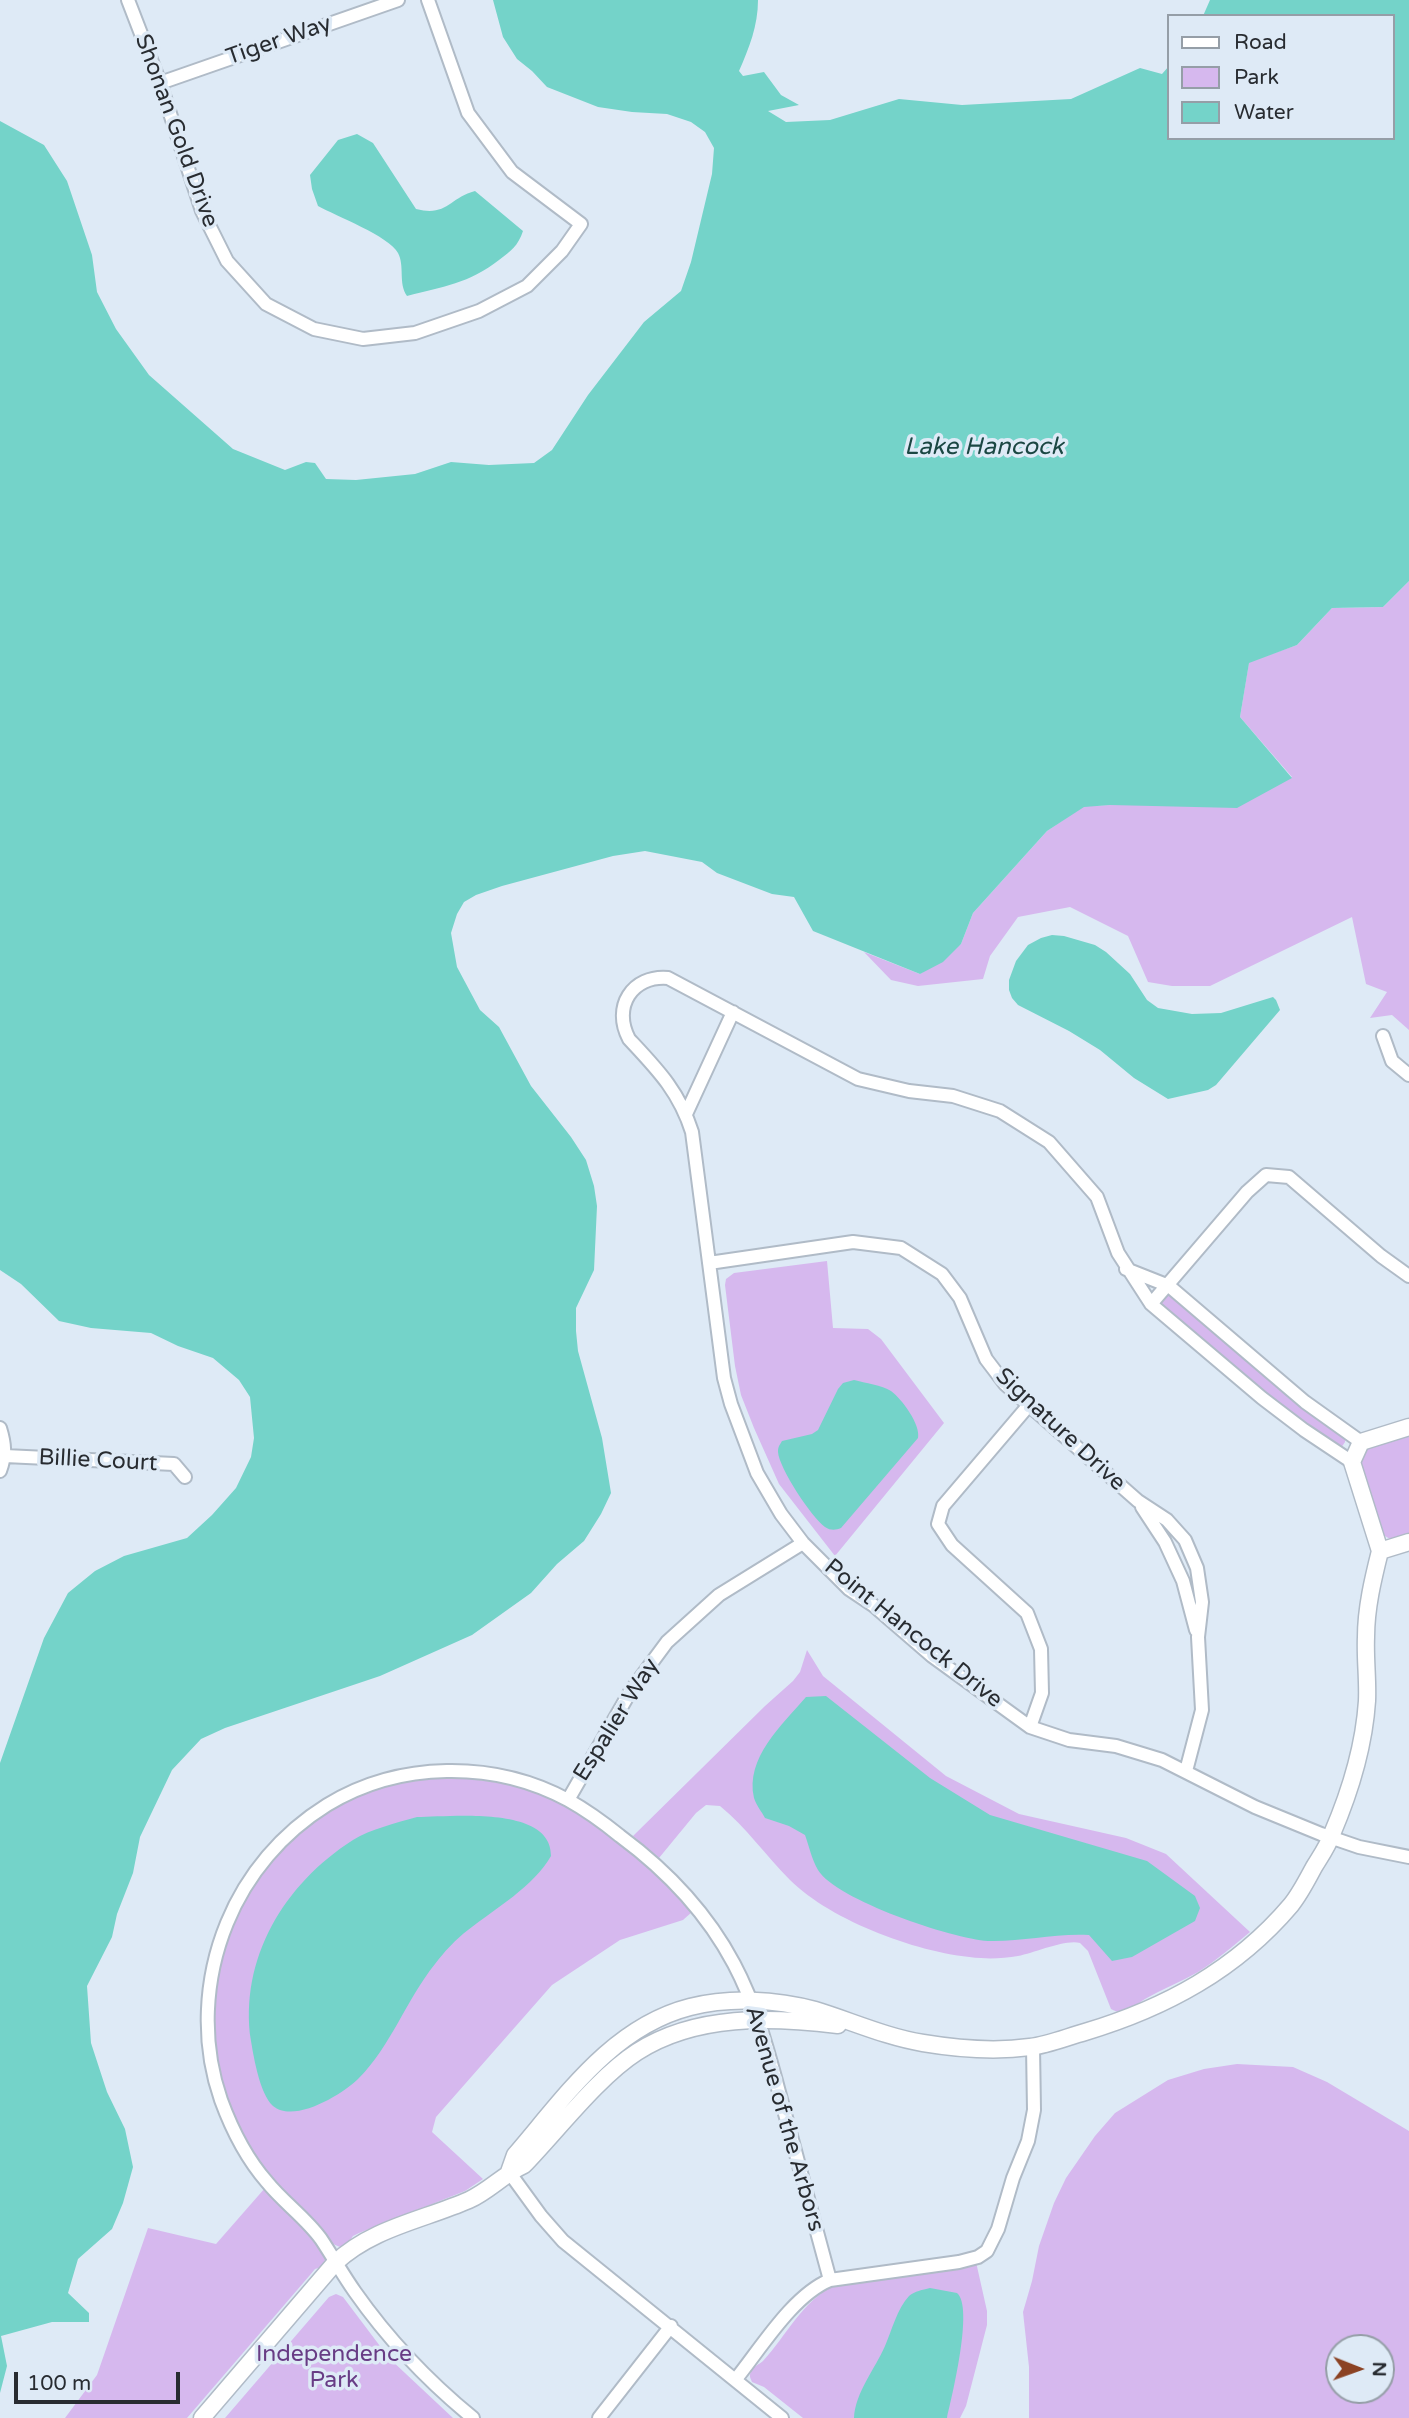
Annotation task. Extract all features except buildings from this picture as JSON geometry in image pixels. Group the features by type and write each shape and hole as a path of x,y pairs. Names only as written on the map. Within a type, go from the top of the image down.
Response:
{"street":[{"name":"Shonan Gold Drive","path":"128,0 160,83 202,211 227,261 265,304 314,329 363,339 415,333 479,311 527,286 562,251 581,224 512,172 468,113 428,0"},
{"name":"Tiger Way","path":"160,83 398,0"},
{"name":"Point Hancock Drive","path":"1352,1462 1262,1398 1151,1304 1126,1269 1097,1198 1049,1142 1000,1111 953,1096 909,1091 858,1079 668,978 658,977 642,982 628,995 622,1014 625,1031 671,1086 686,1114 696,1150 724,1378 738,1427 767,1492 803,1543 849,1589 873,1605 932,1656 1030,1727 1069,1740 1116,1746 1162,1760 1255,1807 1331,1838 1359,1847 1409,1857"},
{"path":"686,1114 733,1012"},
{"path":"1383,1036 1392,1061 1409,1075"},
{"path":"1151,1304 1247,1192 1266,1175 1289,1177 1381,1256 1409,1276"},
{"name":"Signature Drive","path":"709,1263 853,1242 901,1248 942,1274 960,1298 986,1359 1005,1384 1138,1501 1167,1520 1185,1540 1198,1568 1202,1602 1198,1637 1202,1710 1186,1771"},
{"path":"1126,1269 1169,1286 1305,1402 1361,1442"},
{"path":"1029,1405 943,1506 938,1524 952,1545 1027,1613 1041,1649 1042,1693 1030,1727"},
{"path":"509,2172 515,2155 587,2071 625,2037 691,2006 750,2001 783,2003 920,2043 979,2050 1033,2047 1110,2025 1191,1990 1226,1966 1267,1931 1293,1903 1331,1838 1357,1765 1367,1699 1366,1635 1371,1588 1380,1550 1352,1462 1361,1442 1409,1427"},
{"path":"0,1428 5,1456 0,1471"},
{"name":"Billie Court","path":"5,1456 174,1464 185,1477"},
{"name":"Signature Drive","path":"1138,1501 1165,1542 1183,1581 1198,1637"},
{"path":"1380,1550 1409,1542"},
{"name":"Espalier Way","path":"568,1800 630,1692 667,1642 719,1595 803,1543"},
{"name":"Avenue of the Arbors","path":"473,2418 400,2348 367,2308 319,2237 266,2182 249,2160 219,2095 209,2042 209,1988 221,1937 233,1908 250,1879 288,1834 313,1814 364,1786 424,1773 453,1771 487,1773 514,1779 568,1800 658,1865 687,1896 734,1963 758,2020 830,2280"},
{"path":"202,2418 335,2263 361,2242 470,2199 496,2185 509,2172 524,2165 611,2072 636,2052 662,2038 715,2023 758,2020 821,2023 869,2029"},
{"path":"736,2379 795,2305 806,2294 830,2280 959,2262 978,2257 987,2250 998,2229 1013,2178 1028,2141 1034,2110 1033,2047"},
{"path":"509,2172 563,2241 782,2418"},
{"path":"598,2418 671,2326"}],"green space":[{"path":"1409,581 1409,1030 1392,1015 1370,1018 1387,992 1366,984 1352,917 1210,986 1172,986 1148,982 1128,936 1070,907 1018,917 990,956 983,979 918,986 891,980 864,952 920,974 961,944 973,913 1047,831 1084,806 1110,805 1292,777 1240,717 1249,662 1297,645 1332,608 1383,607"},
{"path":"827,1261 833,1328 868,1329 881,1339 944,1423 835,1556 779,1484 754,1428 741,1395 735,1366 725,1285 726,1279 734,1273"},
{"path":"1166,1295 1172,1295 1345,1437 1341,1448 1293,1418 1166,1309 1161,1302"},
{"path":"1409,1433 1409,1537 1393,1541 1382,1534 1360,1464 1364,1449"},
{"path":"807,1650 823,1676 946,1776 1019,1814 1126,1838 1166,1854 1250,1932 1198,1972 1121,2012 1111,2009 1088,1951 1080,1943 1058,1945 1018,1956 985,1958 905,1943 853,1922 808,1895 790,1880 739,1823 720,1806 706,1805 696,1813 659,1858 633,1836 793,1681 800,1672"},
{"path":"445,1777 524,1789 558,1801 580,1813 640,1858 692,1912 683,1920 620,1940 552,1985 436,2117 432,2132 483,2179 465,2191 359,2233 353,2236 346,2246 340,2247 333,2244 259,2161 242,2134 232,2111 216,2058 213,2011 219,1965 235,1921 258,1880 288,1844 325,1814 367,1792 415,1780"},
{"path":"1237,2064 1293,2067 1327,2082 1409,2131 1409,2418 1029,2418 1029,2367 1023,2312 1039,2246 1054,2203 1066,2178 1095,2136 1115,2113 1168,2080 1204,2069"},
{"path":"265,2188 316,2239 326,2258 322,2267 315,2269 187,2418 65,2418 97,2375 148,2228 216,2244"},
{"path":"976,2262 987,2311 987,2325 966,2406 960,2418 803,2418 764,2387 752,2382 752,2369 763,2361 804,2309 835,2285"},
{"name":"Independence Park","path":"336,2294 343,2297 389,2358 453,2418 225,2418 329,2297"}],"water":[{"name":"Lake Hancock","path":"493,0 758,0 755,28 739,71 743,76 764,72 781,95 799,105 768,111 786,122 830,120 899,99 962,105 1071,99 1140,68 1162,74 1168,67 1168,140 1395,140 1395,14 1204,14 1210,0 1409,0 1409,581 1383,607 1332,608 1297,645 1249,663 1240,717 1292,778 1237,808 1110,805 1084,807 1047,831 973,913 961,944 943,962 920,974 813,931 794,897 772,894 717,873 702,862 645,851 613,856 502,886 464,902 451,933 457,967 480,1010 499,1027 531,1086 586,1160 594,1186 597,1206 594,1270 576,1308 576,1331 578,1351 602,1438 611,1493 584,1541 557,1564 531,1593 472,1635 380,1676 225,1728 201,1739 172,1770 140,1837 133,1873 117,1914 112,1937 87,1986 91,2043 107,2092 125,2129 133,2167 112,2229 78,2259 68,2293 89,2313 89,2322 52,2322 1,2336 7,2366 0,2393 0,1763 44,1638 68,1593 95,1571 124,1556 187,1538 236,1488 251,1457 254,1438 250,1397 239,1380 213,1358 151,1333 91,1328 59,1321 21,1284 0,1270 0,121 44,145 67,181 92,255 97,292 116,329 149,375 233,449 285,470 306,462 315,463 326,479 356,480 415,474 451,462 489,465 534,463 552,450 588,395 644,322 681,291 691,262 712,174 714,148 705,132 691,122 667,114 598,107 547,87 517,59 503,37"},
{"path":"357,134 373,143 416,209 435,211 475,191 523,231 511,251 477,274 407,296 403,286 400,258 393,247 373,233 318,206 312,189 310,175 338,140"},
{"path":"1052,935 1095,945 1106,952 1130,974 1147,1000 1158,1008 1192,1014 1221,1013 1273,997 1280,1010 1216,1085 1208,1090 1168,1099 1134,1078 1100,1050 1018,1005 1012,998 1009,980 1016,961 1028,945"},
{"path":"854,1380 891,1391 914,1420 918,1438 841,1528 831,1530 819,1522 797,1492 784,1469 778,1449 782,1441 818,1430 838,1389 843,1383"},
{"path":"826,1696 930,1778 990,1815 1147,1861 1195,1896 1200,1908 1195,1921 1132,1957 1112,1961 1089,1935 1001,1941 971,1939 897,1916 847,1893 829,1882 818,1870 805,1835 765,1818 754,1798 755,1769 768,1743 806,1697"},
{"path":"474,1816 518,1821 535,1828 547,1840 551,1856 534,1878 442,1955 380,2052 358,2079 318,2105 282,2111 268,2100 261,2085 251,2041 249,2011 252,1981 272,1926 287,1901 306,1878 328,1858 360,1836 417,1817"},
{"path":"930,2288 957,2293 962,2301 963,2333 947,2418 854,2418 858,2399 901,2307 911,2294"}]}
